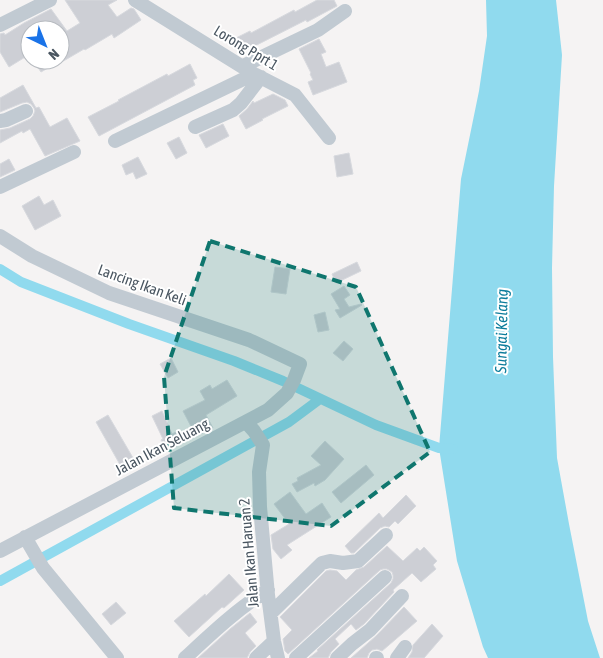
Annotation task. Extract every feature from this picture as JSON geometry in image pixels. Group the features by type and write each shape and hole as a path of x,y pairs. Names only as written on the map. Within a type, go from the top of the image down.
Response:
{"street":[{"path":"0,25 50,0"},
{"name":"Lorong Pprt 1","path":"135,0 253,72 295,95 329,138"},
{"path":"115,141 253,72 345,11"},
{"path":"195,127 233,110 241,103 253,72"},
{"path":"0,121 26,110"},
{"path":"0,187 74,152"},
{"name":"Lancing Ikan Keli","path":"0,236 32,256 109,292 249,340 277,353"},
{"name":"Jalan Ikan Seluang","path":"0,551 250,427 287,393 300,364 277,353"},
{"name":"Jalan Ikan Haruan 2","path":"250,427 263,445 259,472 260,507 270,613 278,658"},
{"path":"270,613 322,562 343,563 358,561 386,535"},
{"path":"25,537 43,568 117,658"},
{"path":"296,658 385,577"},
{"path":"185,658 227,620 268,590"},
{"path":"337,658 370,630 402,596"},
{"path":"256,658 274,641"}],"highlighted area":[{"path":"210,241 356,287 430,452 331,526 174,508 164,377"}],"water":[{"name":"Sungai Kelang","path":"486,0 556,0 562,55 554,186 552,268 557,458 588,621 600,658 488,658 457,561 439,448 461,179 479,91 487,36"}],"building":[{"path":"65,0 117,0 108,5 117,17 131,8 134,9 141,20 114,38 112,34 70,57 70,29 80,23"},
{"path":"317,0 334,0 337,6 239,54 232,40 250,31 251,33"},
{"path":"51,9 59,20 30,20"},
{"path":"20,26 20,60 9,67 0,52 0,34 4,33 5,35"},
{"path":"319,39 326,52 321,54 326,67 339,62 347,82 313,95 308,82 313,80 311,73 299,49"},
{"path":"190,64 197,78 193,80 195,85 99,136 88,117 167,74 168,76"},
{"path":"23,85 36,108 39,107 50,127 67,118 80,141 45,156 30,129 23,133 22,131 0,143 0,130 10,128 30,119 35,111 31,104 27,102 0,112 0,98"},
{"path":"273,94 285,100 288,106 246,129 239,116 253,101 254,103"},
{"path":"223,124 229,136 206,148 199,135"},
{"path":"179,137 187,153 176,159 167,143"},
{"path":"349,153 353,174 337,177 334,156"},
{"path":"138,157 147,174 136,179 133,172 126,175 122,165"},
{"path":"9,159 15,170 0,177 0,164"},
{"path":"39,196 44,205 53,200 61,216 35,230 22,206"},
{"path":"357,262 361,271 336,283 332,274"},
{"path":"275,267 290,269 286,294 271,292"},
{"path":"344,286 350,295 344,299 349,307 362,305 340,318 335,310 340,309 331,294"},
{"path":"325,312 329,330 318,332 314,315"},
{"path":"344,341 353,349 343,361 333,353"},
{"path":"171,358 178,372 168,378 160,364"},
{"path":"227,380 237,396 206,415 213,428 196,436 183,411 205,400 200,391 210,385 212,389"},
{"path":"162,411 172,434 176,432 182,443 167,451 152,416"},
{"path":"108,415 136,463 123,470 96,422"},
{"path":"325,441 344,459 325,480 315,486 314,483 297,492 292,484 298,481 297,478 321,465 311,456"},
{"path":"366,465 374,475 341,503 332,492"},
{"path":"290,492 306,514 322,503 331,517 287,545 292,550 281,559 273,549 271,535 289,524 274,504"},
{"path":"406,495 416,506 398,524 395,521 389,527 380,528 354,553 351,553 345,546 379,513 383,518"},
{"path":"387,546 403,561 417,548 420,551 424,547 437,561 433,565 436,569 421,582 412,573 393,590 394,592 364,624 356,630 351,624 335,639 339,644 328,658 309,658 391,583 393,579 392,572 387,569 380,570 288,654 285,651 283,639 292,630 280,617 326,571 337,571 346,580"},
{"path":"229,574 244,590 189,637 174,621 205,594 206,596"},
{"path":"116,602 126,613 111,625 102,614"},
{"path":"404,607 417,621 382,651 372,650 367,658 351,658 376,636"},
{"path":"250,613 257,622 245,633 256,646 247,658 198,658 230,629"},
{"path":"432,624 443,636 424,658 408,658 412,652 413,645"}],"waterway":[{"path":"0,269 21,282 283,381 376,425 439,448 453,449"},
{"path":"0,581 289,422 320,399"}]}
